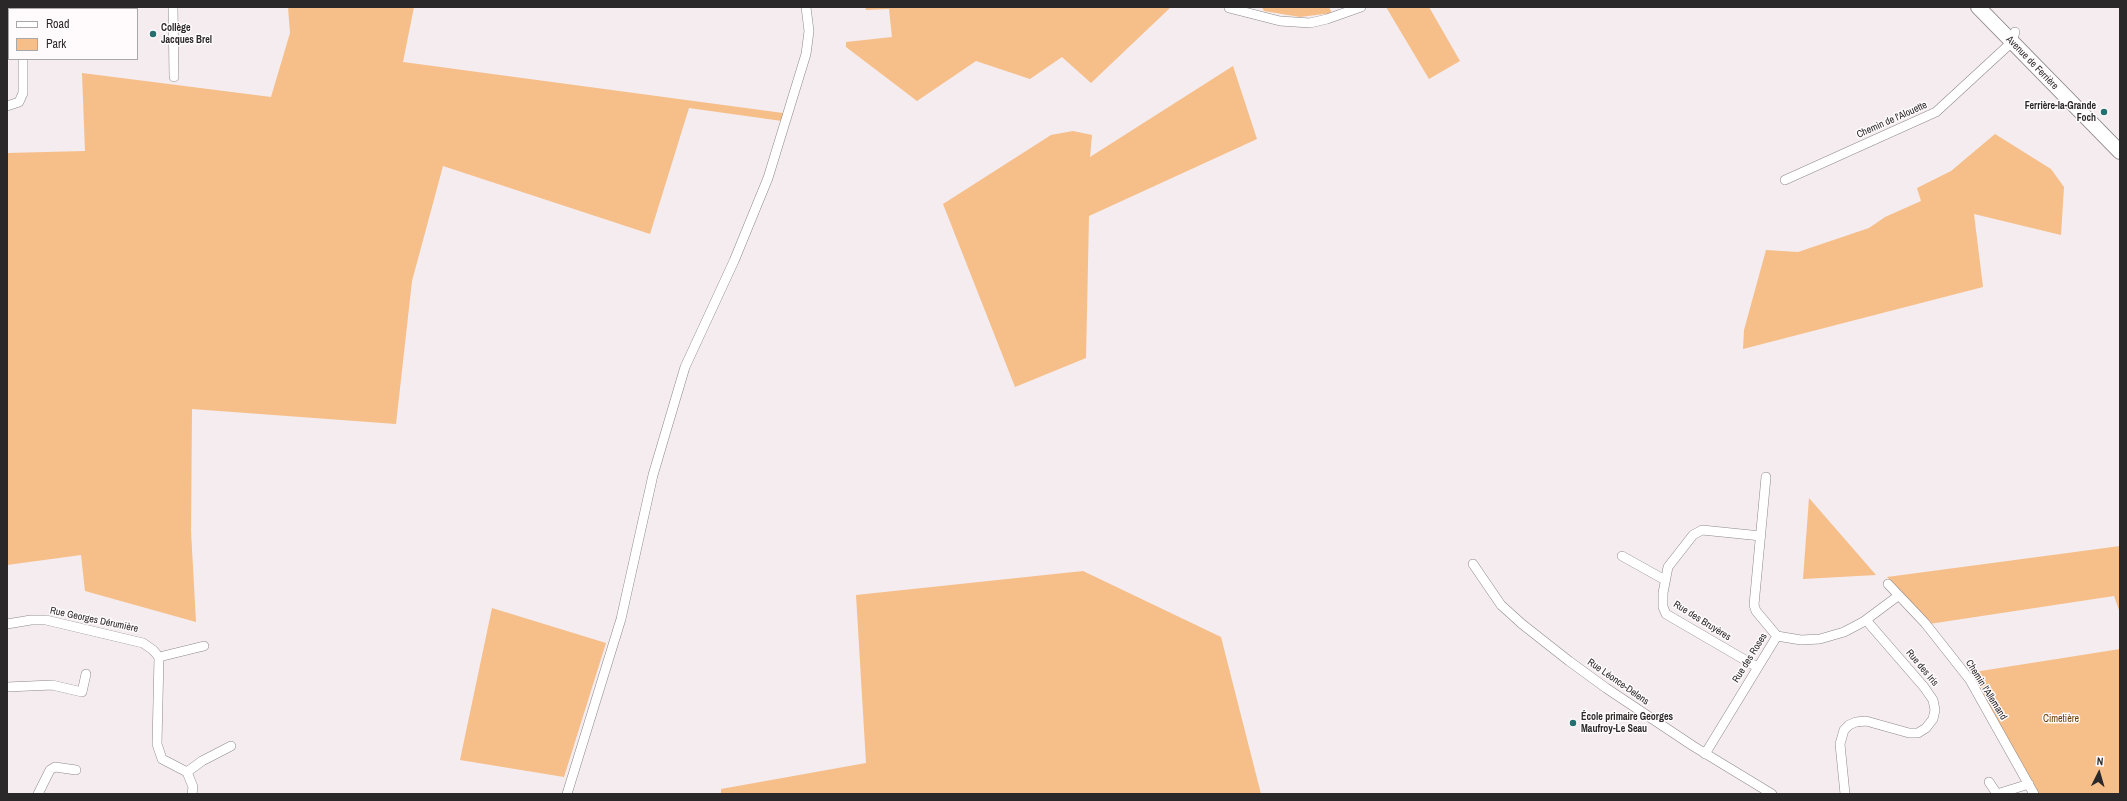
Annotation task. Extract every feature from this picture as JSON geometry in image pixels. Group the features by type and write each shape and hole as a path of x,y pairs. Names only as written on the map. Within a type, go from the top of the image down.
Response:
{"main road":[{"name":"Avenue de Ferrière","path":"1978,7 2016,38 2120,140"},
{"name":"Avenue de Ferrière","path":"1991,7 2016,38 2120,152"}],"street":[{"path":"173,7 174,78"},
{"path":"567,794 620,619 653,475 685,367 734,261 768,178 806,54 809,31 806,7"},
{"path":"1228,8 1280,21 1302,23 1327,19 1361,7"},
{"name":"Chemin de l'Alouette","path":"1785,180 1936,112 2016,38"},
{"path":"7,106 19,102 23,93 23,60"},
{"name":"Rue des Roses","path":"1705,754 1777,636 1756,611 1754,605 1766,477"},
{"path":"1622,556 1664,580 1668,567 1693,534 1702,530 1761,536"},
{"name":"Rue Léonce-Delens","path":"1473,564 1502,605 1522,624 1606,688 1705,754 1772,794"},
{"name":"Rue des Bruyères","path":"1664,580 1663,607 1666,614 1757,667"},
{"name":"Chemin l'Allemand","path":"1888,584 1925,623 1970,680 2034,794"},
{"path":"1777,636 1801,640 1820,639 1844,632 1866,620 1898,596"},
{"name":"Rue Georges Dérumière","path":"7,624 46,620 120,636 143,643 159,657"},
{"name":"Rue des Iris","path":"1845,794 1840,744 1844,730 1849,725 1856,722 1866,721 1909,733 1918,733 1930,724 1935,710 1933,700 1924,687 1866,620"},
{"path":"192,794 193,787 187,772 162,759 157,744 159,657 204,646"},
{"path":"7,687 52,685 82,692 86,674"},
{"path":"187,772 202,761 231,746"},
{"path":"38,794 50,770 55,767 76,770"},
{"path":"1989,782 1997,794 2029,784"}],"green space":[{"path":"288,7 414,7 403,62 783,113 782,121 689,108 650,234 443,166 412,281 396,424 192,409 191,531 196,622 85,591 81,555 7,565 7,153 85,151 82,73 271,97 290,33"},
{"path":"865,7 1171,7 1091,83 1062,57 1030,79 976,61 917,101 846,47 846,42 892,37 889,9 866,10"},
{"path":"1262,7 1329,7 1332,13 1300,17 1264,11"},
{"path":"1386,7 1429,7 1460,61 1429,79"},
{"path":"1233,66 1257,139 1089,216 1086,358 1015,387 943,204 1051,135 1073,131 1092,135 1090,157"},
{"path":"1995,134 2051,169 2064,187 2061,235 1974,214 1983,287 1743,349 1744,330 1766,250 1798,252 1869,228 1885,217 1921,201 1917,188 1951,171"},
{"path":"1809,498 1876,575 1803,579"},
{"path":"2120,546 2120,613 2114,596 1929,624 1887,577"},
{"path":"1083,571 1221,637 1261,794 721,794 721,789 866,763 856,595"},
{"path":"492,608 606,643 564,777 460,760"},
{"name":"Cimetière","path":"2120,649 2120,794 2035,794 1968,673"}],"place":[{"name":"Collège Jacques Brel","path":"153,34"},
{"name":"Ferrière-la-Grande Foch","path":"2104,112"},
{"name":"École primaire Georges Maufroy-Le Seau","path":"1573,723"}]}
